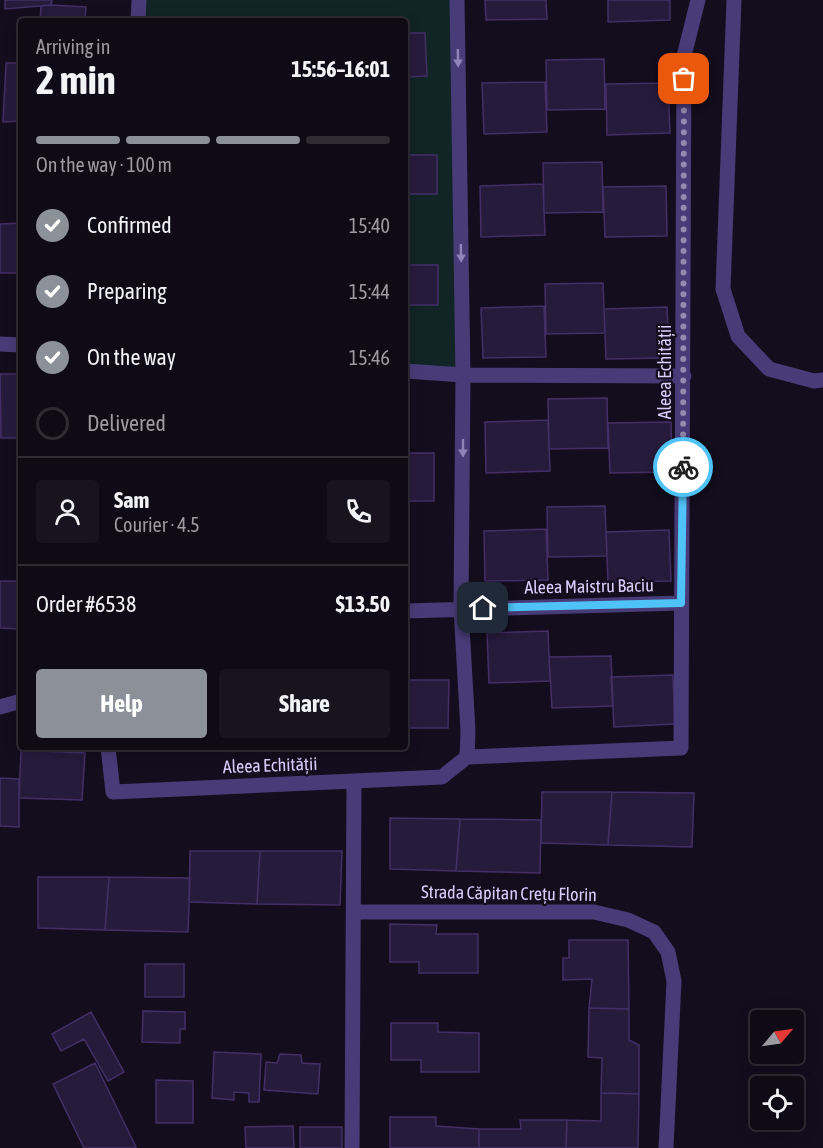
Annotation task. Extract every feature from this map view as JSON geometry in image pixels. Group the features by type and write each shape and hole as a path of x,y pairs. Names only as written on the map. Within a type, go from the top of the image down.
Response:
{"street":[{"path":"138,18 139,0"},
{"path":"457,0 463,375 461,608 468,731 467,757"},
{"name":"Aleea Echității","path":"108,750 113,792 442,777 467,757 681,748 684,56 698,0"},
{"path":"734,0 723,289 738,336 769,369 814,381 823,380"},
{"path":"0,345 18,345"},
{"path":"408,371 463,375 684,376"},
{"name":"Aleea Maistru Baciu","path":"408,610 681,603"},
{"path":"0,707 18,702"},
{"path":"352,1148 354,782"},
{"name":"Strada Căpitan Crețu Florin","path":"354,912 594,912 628,920 654,932 668,952 674,981 666,1148"}],"green space":[{"path":"139,0 457,0 463,375 408,371 408,18 138,18"}],"building":[{"path":"5,0 52,0 51,5 5,9"},
{"path":"485,0 546,0 547,19 486,20"},
{"path":"608,0 670,0 670,20 608,22"},
{"path":"41,6 86,7 85,18 40,18"},
{"path":"408,33 425,33 427,76 408,77"},
{"path":"604,59 605,109 547,110 546,60"},
{"path":"6,63 18,63 18,121 3,122"},
{"path":"545,82 547,132 484,134 482,83"},
{"path":"668,83 670,133 607,135 606,84"},
{"path":"408,155 437,155 437,194 409,194"},
{"path":"602,162 603,212 544,213 543,163"},
{"path":"543,184 545,235 481,237 480,186"},
{"path":"666,186 667,236 605,237 603,187"},
{"path":"18,223 18,273 0,273 0,224"},
{"path":"408,260 409,265 438,265 438,305 408,307"},
{"path":"603,283 605,333 546,334 545,284"},
{"path":"544,306 546,357 483,358 481,308"},
{"path":"667,307 669,358 606,359 604,309"},
{"path":"0,374 18,374 18,438 1,438"},
{"path":"607,398 608,448 549,449 548,399"},
{"path":"548,420 550,471 486,473 485,422"},
{"path":"671,422 672,472 610,473 608,423"},
{"path":"408,453 434,453 434,501 408,501"},
{"path":"605,506 607,556 548,557 547,507"},
{"path":"546,529 548,580 485,581 484,531"},
{"path":"669,530 671,581 608,582 606,532"},
{"path":"0,581 18,581 18,629 0,628"},
{"path":"548,631 550,681 489,683 487,633"},
{"path":"611,656 613,706 552,708 549,657"},
{"path":"673,675 675,724 614,727 611,677"},
{"path":"408,680 449,680 448,728 408,728"},
{"path":"21,750 85,753 82,800 19,798"},
{"path":"0,778 19,779 19,827 0,826"},
{"path":"542,792 612,792 608,845 541,843"},
{"path":"612,792 694,793 692,847 608,845"},
{"path":"390,818 460,819 456,871 390,869"},
{"path":"460,819 541,820 540,873 456,871"},
{"path":"190,851 260,851 257,904 189,902"},
{"path":"260,851 342,851 340,905 257,904"},
{"path":"38,877 109,877 105,930 38,928"},
{"path":"109,877 190,878 188,932 105,930"},
{"path":"390,924 437,925 436,934 478,934 478,973 419,973 419,962 390,962"},
{"path":"569,940 628,940 629,1009 589,1008 592,979 563,980 563,958 569,958"},
{"path":"145,964 184,964 184,997 145,997"},
{"path":"589,1008 629,1009 629,1040 639,1045 639,1094 601,1093 602,1058 588,1057"},
{"path":"143,1011 185,1012 185,1029 180,1029 180,1043 142,1042"},
{"path":"91,1012 124,1072 108,1081 84,1039 61,1051 52,1034"},
{"path":"391,1023 438,1023 438,1032 479,1033 479,1072 421,1072 421,1060 391,1060"},
{"path":"214,1052 261,1054 259,1102 249,1102 249,1093 234,1092 234,1100 212,1098"},
{"path":"280,1054 301,1055 302,1063 320,1064 318,1094 264,1090 266,1062 277,1063"},
{"path":"95,1063 135,1148 84,1148 53,1084"},
{"path":"156,1080 193,1081 193,1123 156,1123"},
{"path":"601,1093 639,1094 638,1148 566,1148 567,1120 601,1121"},
{"path":"390,1117 436,1117 436,1126 479,1129 479,1148 390,1148"},
{"path":"520,1120 567,1120 566,1148 479,1148 479,1129 521,1129"},
{"path":"293,1126 294,1148 246,1148 245,1127"},
{"path":"300,1127 342,1127 342,1148 300,1148"}],"way so far":[{"path":"683,467 684,79"}],"route":[{"path":"483,608 681,603 683,467"}]}
